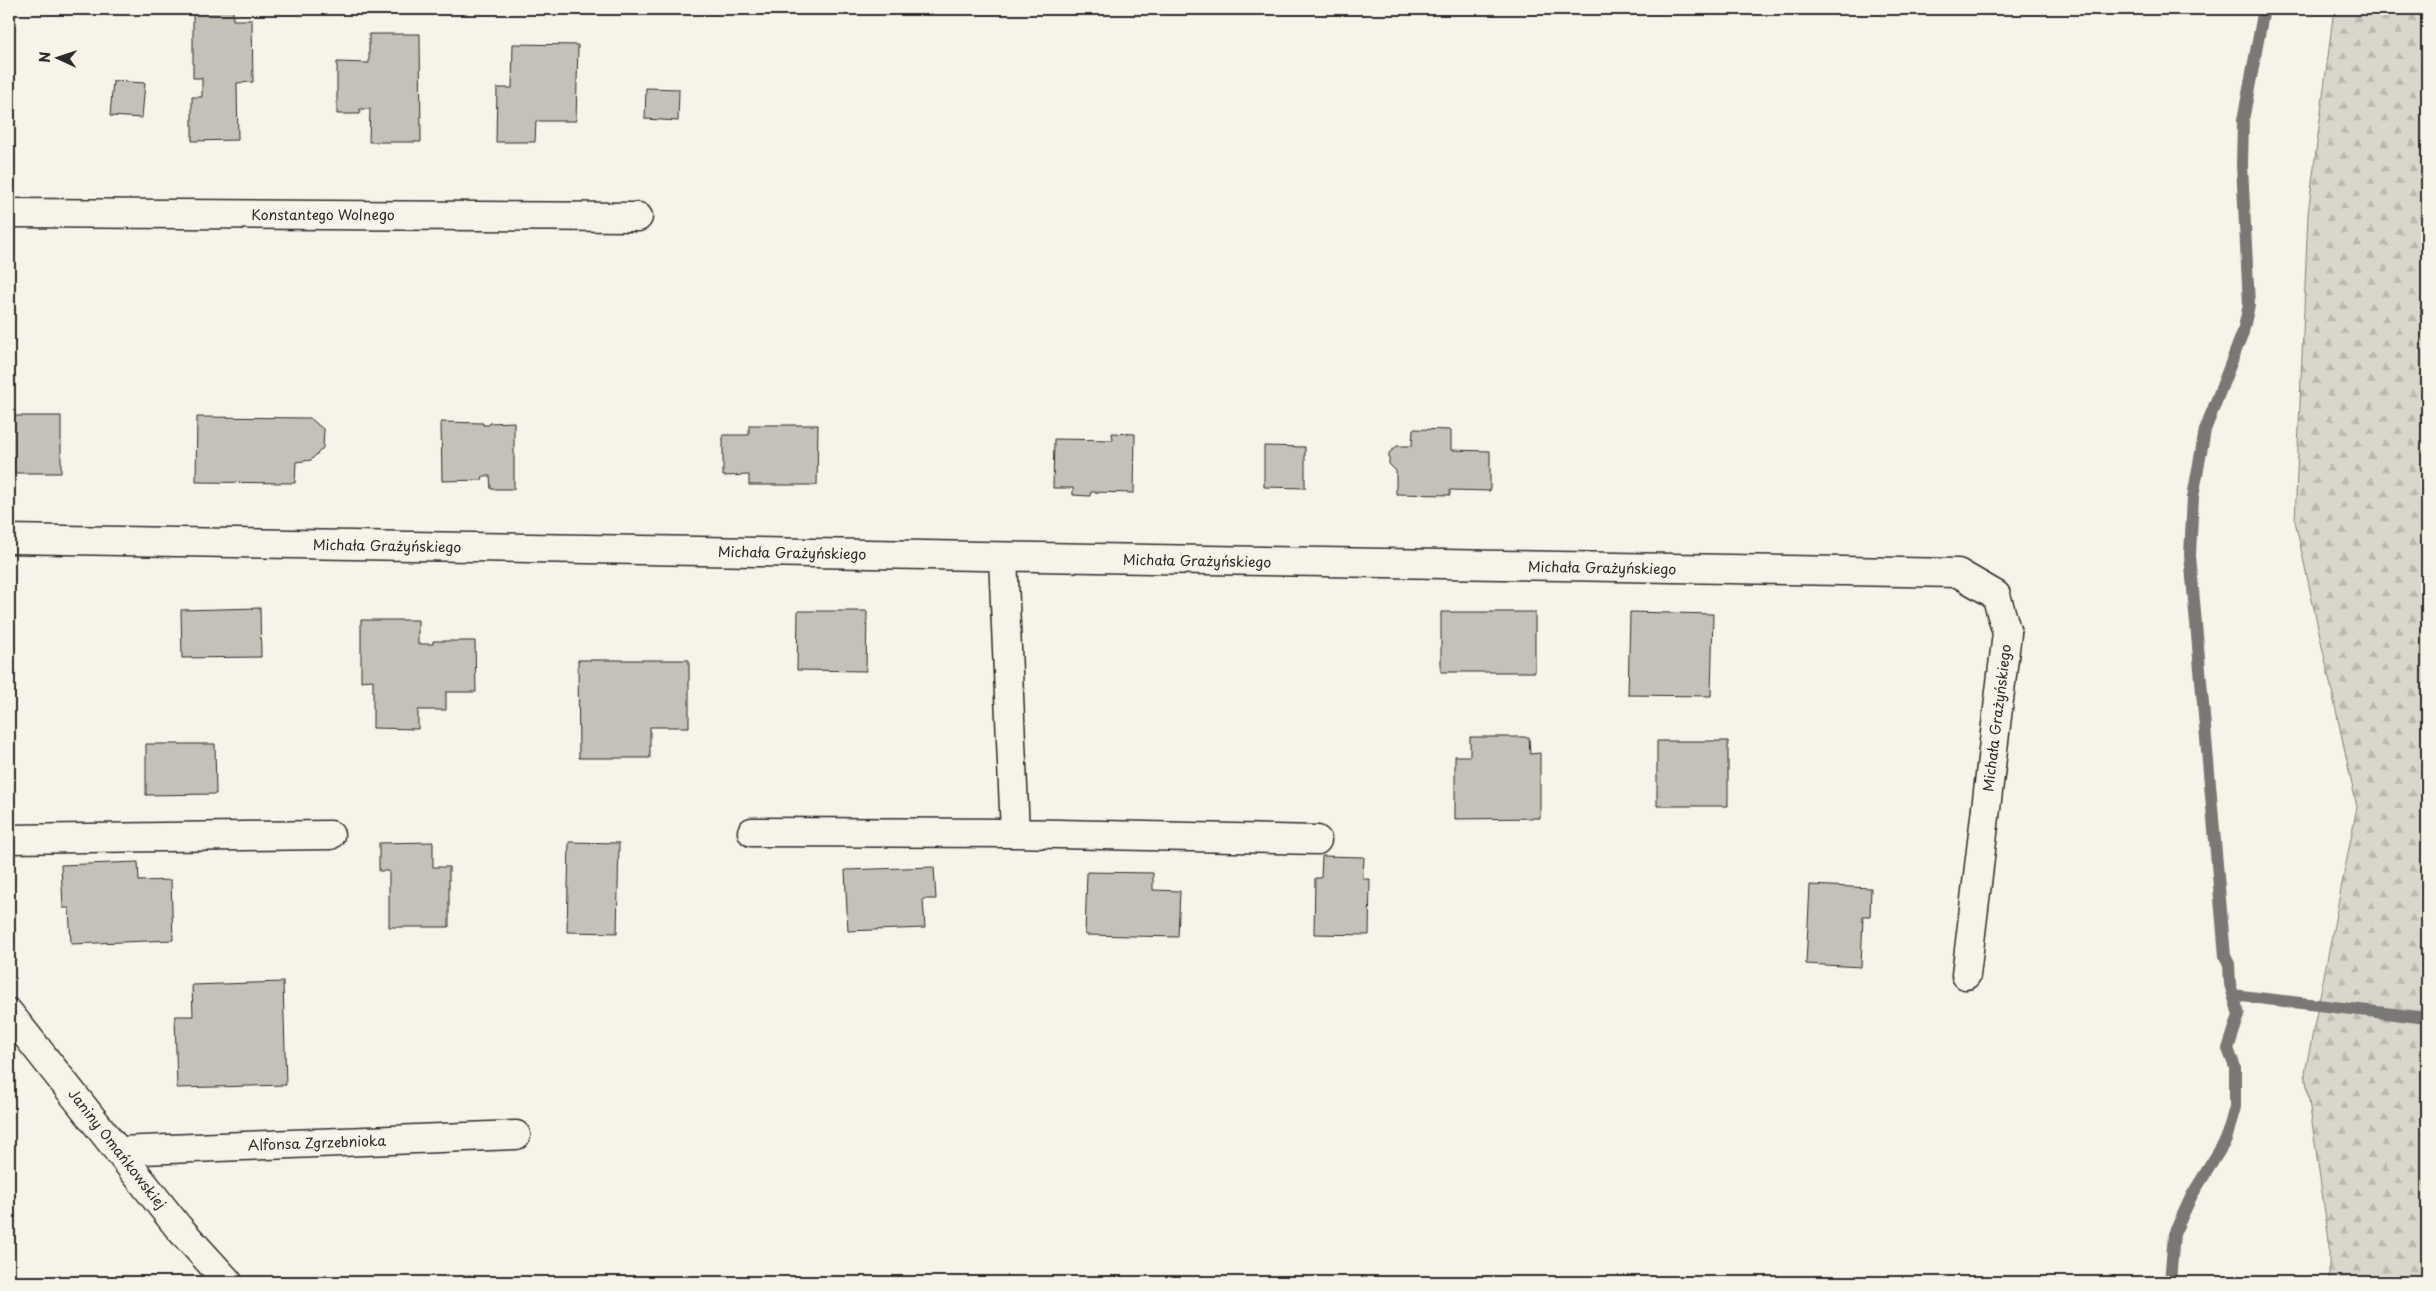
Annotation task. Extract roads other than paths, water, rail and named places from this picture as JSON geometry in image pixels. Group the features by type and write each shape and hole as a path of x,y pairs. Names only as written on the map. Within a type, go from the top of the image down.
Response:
{"street":[{"name":"Konstantego Wolnego","path":"9,213 638,217"},
{"name":"Michała Grażyńskiego","path":"9,539 1958,574 1996,594 2007,633 1966,975"},
{"path":"1003,557 1015,833"},
{"path":"752,832 1015,833 1317,840"},
{"path":"9,839 330,835"},
{"name":"Janiny Omańkowskiej","path":"9,1013 178,1227 228,1282"},
{"name":"Alfonsa Zgrzebnioka","path":"118,1150 516,1135"}],"waterway":[{"path":"2170,1282 2174,1234 2192,1195 2226,1140 2235,1107 2235,1067 2228,1049 2239,1015 2230,984 2229,964 2225,956 2190,555 2193,497 2205,430 2243,332 2249,305 2242,165 2243,120 2264,9"},
{"path":"2233,995 2427,1018"}]}
